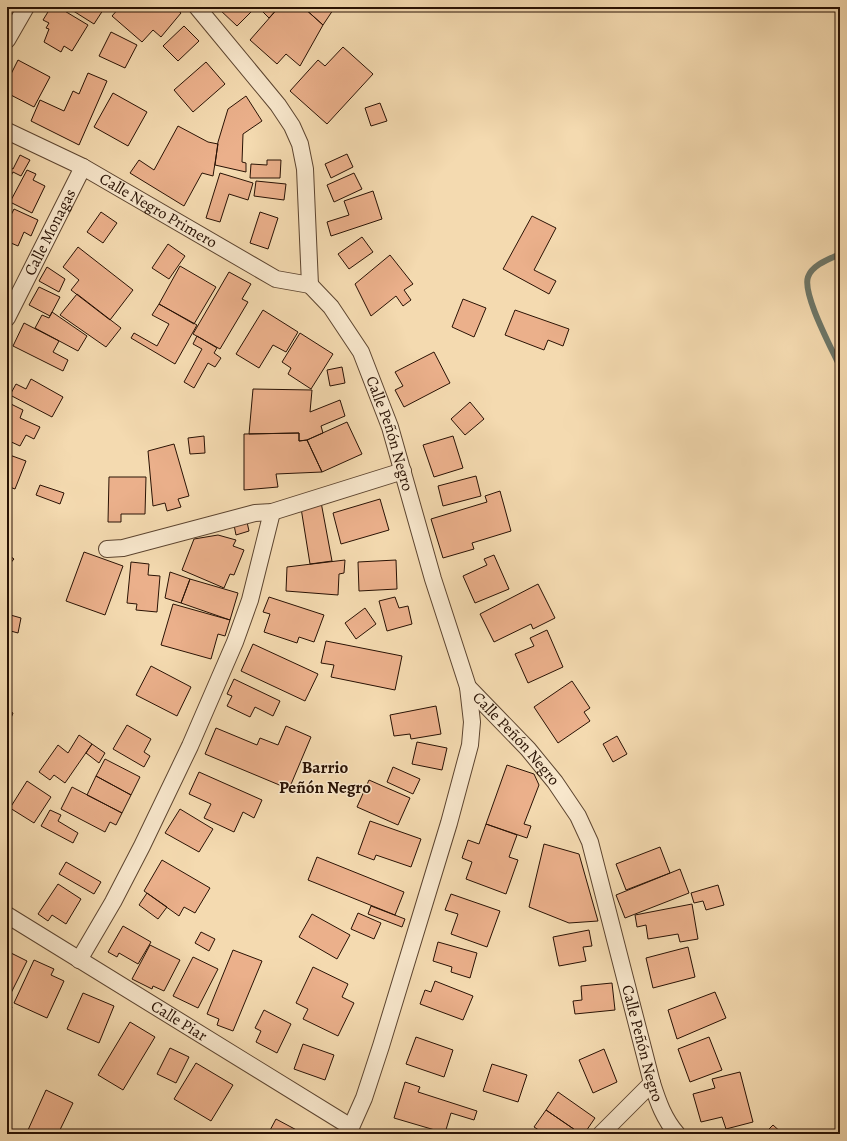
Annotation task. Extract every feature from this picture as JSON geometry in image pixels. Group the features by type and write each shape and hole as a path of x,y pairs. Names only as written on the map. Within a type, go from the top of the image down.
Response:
{"street":[{"path":"7,40 26,7"},
{"path":"197,7 278,105 292,126 300,144 305,169 310,285"},
{"name":"Calle Negro Primero","path":"7,131 83,167 276,279 310,285"},
{"name":"Calle Monagas","path":"7,318 83,167"},
{"name":"Calle Peñón Negro","path":"310,285 331,307 361,352 390,427 433,578 468,687 528,749 555,782 581,823 590,842 652,1084 662,1111 670,1126 677,1134"},
{"path":"107,549 123,548 150,542 255,513 272,512 403,470"},
{"path":"79,960 113,902 142,846 190,746 235,642 250,600 272,512"},
{"path":"350,1130 364,1098 381,1046 450,823 470,745 472,722 468,687"},
{"name":"Calle Piar","path":"7,915 350,1130"},
{"path":"601,1134 652,1084"}],"building":[{"path":"51,7 58,7 88,25 72,51 64,46 61,52 44,42 49,29 46,28 49,23 43,20"},
{"path":"67,7 105,7 94,24"},
{"path":"120,7 174,7 181,13 161,37 153,30 142,42 112,16"},
{"path":"221,7 256,7 237,26 219,9"},
{"path":"258,7 279,7 269,18"},
{"path":"279,7 303,7 323,25 300,66 286,54 277,64 250,40"},
{"path":"303,7 335,7 323,25"},
{"path":"184,26 199,41 178,61 163,46"},
{"path":"111,32 137,45 125,68 99,56"},
{"path":"343,47 373,74 327,124 290,91 318,60 325,66"},
{"path":"18,60 50,77 34,107 7,93 7,82"},
{"path":"206,62 225,84 193,112 174,90"},
{"path":"88,73 107,81 79,145 31,121 40,100 64,111 73,91 79,94"},
{"path":"113,93 147,112 128,146 94,127"},
{"path":"246,96 262,121 243,134 242,162 246,163 246,172 215,165 218,142 228,109"},
{"path":"380,103 387,121 371,126 365,108"},
{"path":"178,126 208,142 218,144 213,176 202,173 184,206 130,173 139,160 154,170"},
{"path":"347,154 353,167 331,178 325,164"},
{"path":"20,155 30,160 21,176 13,172 7,183 7,166 13,169"},
{"path":"267,160 281,160 280,178 250,178 251,164 267,165"},
{"path":"27,170 36,174 33,180 45,186 32,213 10,202"},
{"path":"220,173 253,183 248,200 229,194 220,222 206,218"},
{"path":"354,173 362,189 334,202 327,185"},
{"path":"256,181 286,184 284,200 254,196"},
{"path":"373,191 382,219 331,236 327,222 349,215 344,201"},
{"path":"14,209 38,220 31,236 24,232 18,246 11,243 7,252 7,215 10,217"},
{"path":"101,212 117,223 103,243 87,232"},
{"path":"260,212 278,218 268,249 250,243"},
{"path":"532,216 556,228 534,270 556,281 549,294 503,269"},
{"path":"362,237 373,252 349,269 338,254"},
{"path":"168,244 185,256 169,279 152,268"},
{"path":"78,247 133,290 110,320 71,290 79,280 63,267"},
{"path":"390,255 413,284 404,290 411,300 403,306 396,296 371,316 355,284"},
{"path":"180,266 216,287 194,324 159,304"},
{"path":"47,267 65,279 59,292 39,281"},
{"path":"229,272 251,284 242,299 248,302 220,349 193,334"},
{"path":"39,287 60,297 50,316 29,305"},
{"path":"77,294 121,328 106,347 60,315"},
{"path":"463,299 486,308 474,337 452,327"},
{"path":"159,304 197,325 175,364 131,338 134,333 157,346 169,324 152,315"},
{"path":"263,310 298,332 286,352 273,345 259,368 236,354"},
{"path":"515,310 569,329 563,346 548,340 544,350 505,335"},
{"path":"52,312 87,336 78,351 35,328 42,315 49,318"},
{"path":"24,323 59,341 53,352 68,360 63,371 13,346"},
{"path":"300,333 333,354 311,389 288,374 291,368 282,362"},
{"path":"197,336 217,348 214,353 221,358 215,367 208,363 194,388 184,382 202,349 193,344"},
{"path":"434,352 450,383 404,407 395,390 403,386 395,372"},
{"path":"342,367 345,383 330,386 327,370"},
{"path":"31,379 63,397 52,417 10,395 16,384 26,389"},
{"path":"253,389 312,390 310,412 340,400 345,416 321,426 323,433 307,440 299,441 299,433 249,434"},
{"path":"7,402 23,410 20,418 40,427 34,439 26,435 20,446 7,440"},
{"path":"470,402 484,419 465,435 451,419"},
{"path":"347,422 362,454 322,472 307,440"},
{"path":"299,433 299,441 307,440 322,472 276,474 278,487 244,490 244,434"},
{"path":"204,436 205,453 190,454 188,438"},
{"path":"453,436 463,468 434,477 423,445"},
{"path":"174,444 189,496 178,499 181,507 167,511 165,503 153,506 148,451"},
{"path":"7,454 26,461 15,489 7,486"},
{"path":"476,476 481,496 443,506 438,486"},
{"path":"109,477 146,477 145,514 121,514 121,522 108,522"},
{"path":"40,485 64,493 60,504 36,495"},
{"path":"500,491 511,531 472,543 474,549 443,558 431,519 487,502 485,496"},
{"path":"380,499 389,530 341,544 333,513"},
{"path":"321,502 332,561 310,564 301,508"},
{"path":"247,522 249,531 236,535 234,525"},
{"path":"218,535 236,540 233,546 244,550 234,575 230,574 224,588 182,570 194,539"},
{"path":"84,552 123,566 105,615 66,601"},
{"path":"7,554 14,559 7,567"},
{"path":"494,555 509,589 475,603 463,576 487,565 484,559"},
{"path":"345,560 344,573 339,574 338,595 286,591 287,567"},
{"path":"396,560 397,589 359,591 358,562"},
{"path":"131,562 149,564 148,575 160,576 157,612 136,610 137,604 127,603"},
{"path":"170,572 190,579 181,603 165,598"},
{"path":"7,579 11,581 7,593"},
{"path":"190,579 238,593 230,620 181,603"},
{"path":"538,584 555,618 533,629 531,624 494,642 480,614"},
{"path":"269,597 324,615 314,642 299,637 297,643 264,632 270,614 263,612"},
{"path":"395,597 399,608 408,606 412,624 387,631 379,601"},
{"path":"173,604 230,620 225,636 218,634 211,659 161,645"},
{"path":"365,608 376,624 356,639 345,623"},
{"path":"7,614 21,618 18,633 7,630"},
{"path":"547,630 563,667 528,683 515,654 534,646 530,638"},
{"path":"326,641 402,656 395,690 331,677 334,665 321,663"},
{"path":"253,644 318,674 305,701 241,671"},
{"path":"151,666 191,687 177,716 136,695"},
{"path":"234,679 280,701 273,716 255,707 250,717 227,706 232,696 227,694"},
{"path":"572,681 590,708 584,712 590,721 558,743 534,707"},
{"path":"436,706 441,734 411,739 410,734 394,736 390,715"},
{"path":"7,710 13,713 7,728"},
{"path":"127,725 151,739 144,752 150,756 144,767 113,749"},
{"path":"286,726 311,737 289,789 205,754 216,728 257,745 260,738 278,745"},
{"path":"79,735 92,744 65,783 54,775 50,780 39,772 58,745 68,753"},
{"path":"617,736 627,754 613,762 603,744"},
{"path":"417,742 447,748 442,770 412,764"},
{"path":"92,744 105,753 99,763 86,753"},
{"path":"105,759 140,777 131,795 96,776"},
{"path":"507,765 534,774 539,785 524,824 531,826 527,838 486,824"},
{"path":"393,767 420,779 413,794 387,782"},
{"path":"199,772 262,800 254,818 243,812 234,832 204,818 211,804 189,794"},
{"path":"96,776 131,795 122,813 87,795"},
{"path":"369,780 410,798 398,825 357,807"},
{"path":"27,781 51,797 34,823 10,808"},
{"path":"72,787 122,813 116,825 110,822 105,832 61,809"},
{"path":"180,809 213,829 199,852 165,833"},
{"path":"50,810 61,815 58,821 78,833 73,843 41,826"},
{"path":"370,821 421,839 411,867 376,855 374,860 358,854"},
{"path":"486,824 517,835 509,857 518,860 506,894 466,879 472,862 462,858 468,840 479,844"},
{"path":"544,844 579,854 598,921 569,923 529,907"},
{"path":"660,847 670,873 626,890 616,864"},
{"path":"317,857 404,892 395,915 308,880"},
{"path":"162,860 210,888 195,913 184,907 179,916 144,891"},
{"path":"66,862 101,882 94,894 59,874"},
{"path":"680,869 689,893 625,918 616,895"},
{"path":"58,884 81,899 66,924 52,915 48,921 38,914"},
{"path":"718,885 724,905 706,910 703,901 694,903 691,893"},
{"path":"147,893 167,907 158,919 139,905"},
{"path":"451,894 500,911 487,947 451,934 458,914 445,910"},
{"path":"692,904 698,939 680,942 678,934 648,939 646,925 637,927 635,915"},
{"path":"371,906 405,919 402,927 368,914"},
{"path":"358,913 381,923 374,939 351,929"},
{"path":"312,914 350,935 337,959 299,937"},
{"path":"123,926 151,942 138,964 119,953 117,957 108,952"},
{"path":"589,930 592,946 583,947 586,961 559,966 553,937"},
{"path":"201,932 215,939 209,951 195,943"},
{"path":"438,942 477,953 470,978 451,972 452,967 433,961"},
{"path":"150,945 180,960 164,991 153,986 152,989 132,979"},
{"path":"688,947 695,977 653,988 646,958"},
{"path":"233,950 262,961 233,1031 217,1025 219,1019 207,1014"},
{"path":"7,951 27,961 7,1001"},
{"path":"193,957 218,969 198,1008 173,996"},
{"path":"34,960 54,969 51,975 64,981 47,1018 14,1003"},
{"path":"313,967 348,984 342,997 354,1003 338,1036 303,1019 308,1009 296,1003"},
{"path":"435,981 473,996 463,1020 420,1004 425,990 431,992"},
{"path":"612,983 615,1010 575,1014 573,1001 582,1000 581,986"},
{"path":"715,992 726,1018 677,1039 668,1010"},
{"path":"83,993 114,1006 99,1043 67,1029"},
{"path":"7,1005 12,1007 7,1017"},
{"path":"264,1010 291,1024 277,1053 256,1042 261,1031 255,1028"},
{"path":"130,1022 155,1037 123,1090 98,1075"},
{"path":"416,1037 453,1050 444,1077 406,1064"},
{"path":"709,1037 722,1070 690,1082 678,1049"},
{"path":"303,1044 334,1055 325,1080 294,1069"},
{"path":"170,1048 189,1057 176,1083 157,1074"},
{"path":"604,1049 617,1082 593,1093 579,1060"},
{"path":"196,1063 233,1085 211,1121 174,1099"},
{"path":"492,1064 527,1075 518,1102 483,1091"},
{"path":"740,1072 753,1122 726,1129 722,1117 701,1122 693,1094 715,1088 712,1079"},
{"path":"405,1082 420,1087 418,1092 477,1111 474,1120 451,1113 445,1133 394,1118"},
{"path":"46,1090 73,1103 58,1134 37,1134 28,1130"},
{"path":"558,1092 595,1118 584,1134 581,1134 546,1110"},
{"path":"546,1110 581,1134 545,1134 534,1127"},
{"path":"276,1119 304,1134 268,1134"},
{"path":"773,1125 783,1134 764,1134"},
{"path":"389,1130 402,1134 388,1134"}],"waterway":[{"path":"840,254 821,263 813,269 808,277 807,285 813,308 840,367"}],"district":[{"name":"Barrio Peñón Negro","path":"325,777"}]}
